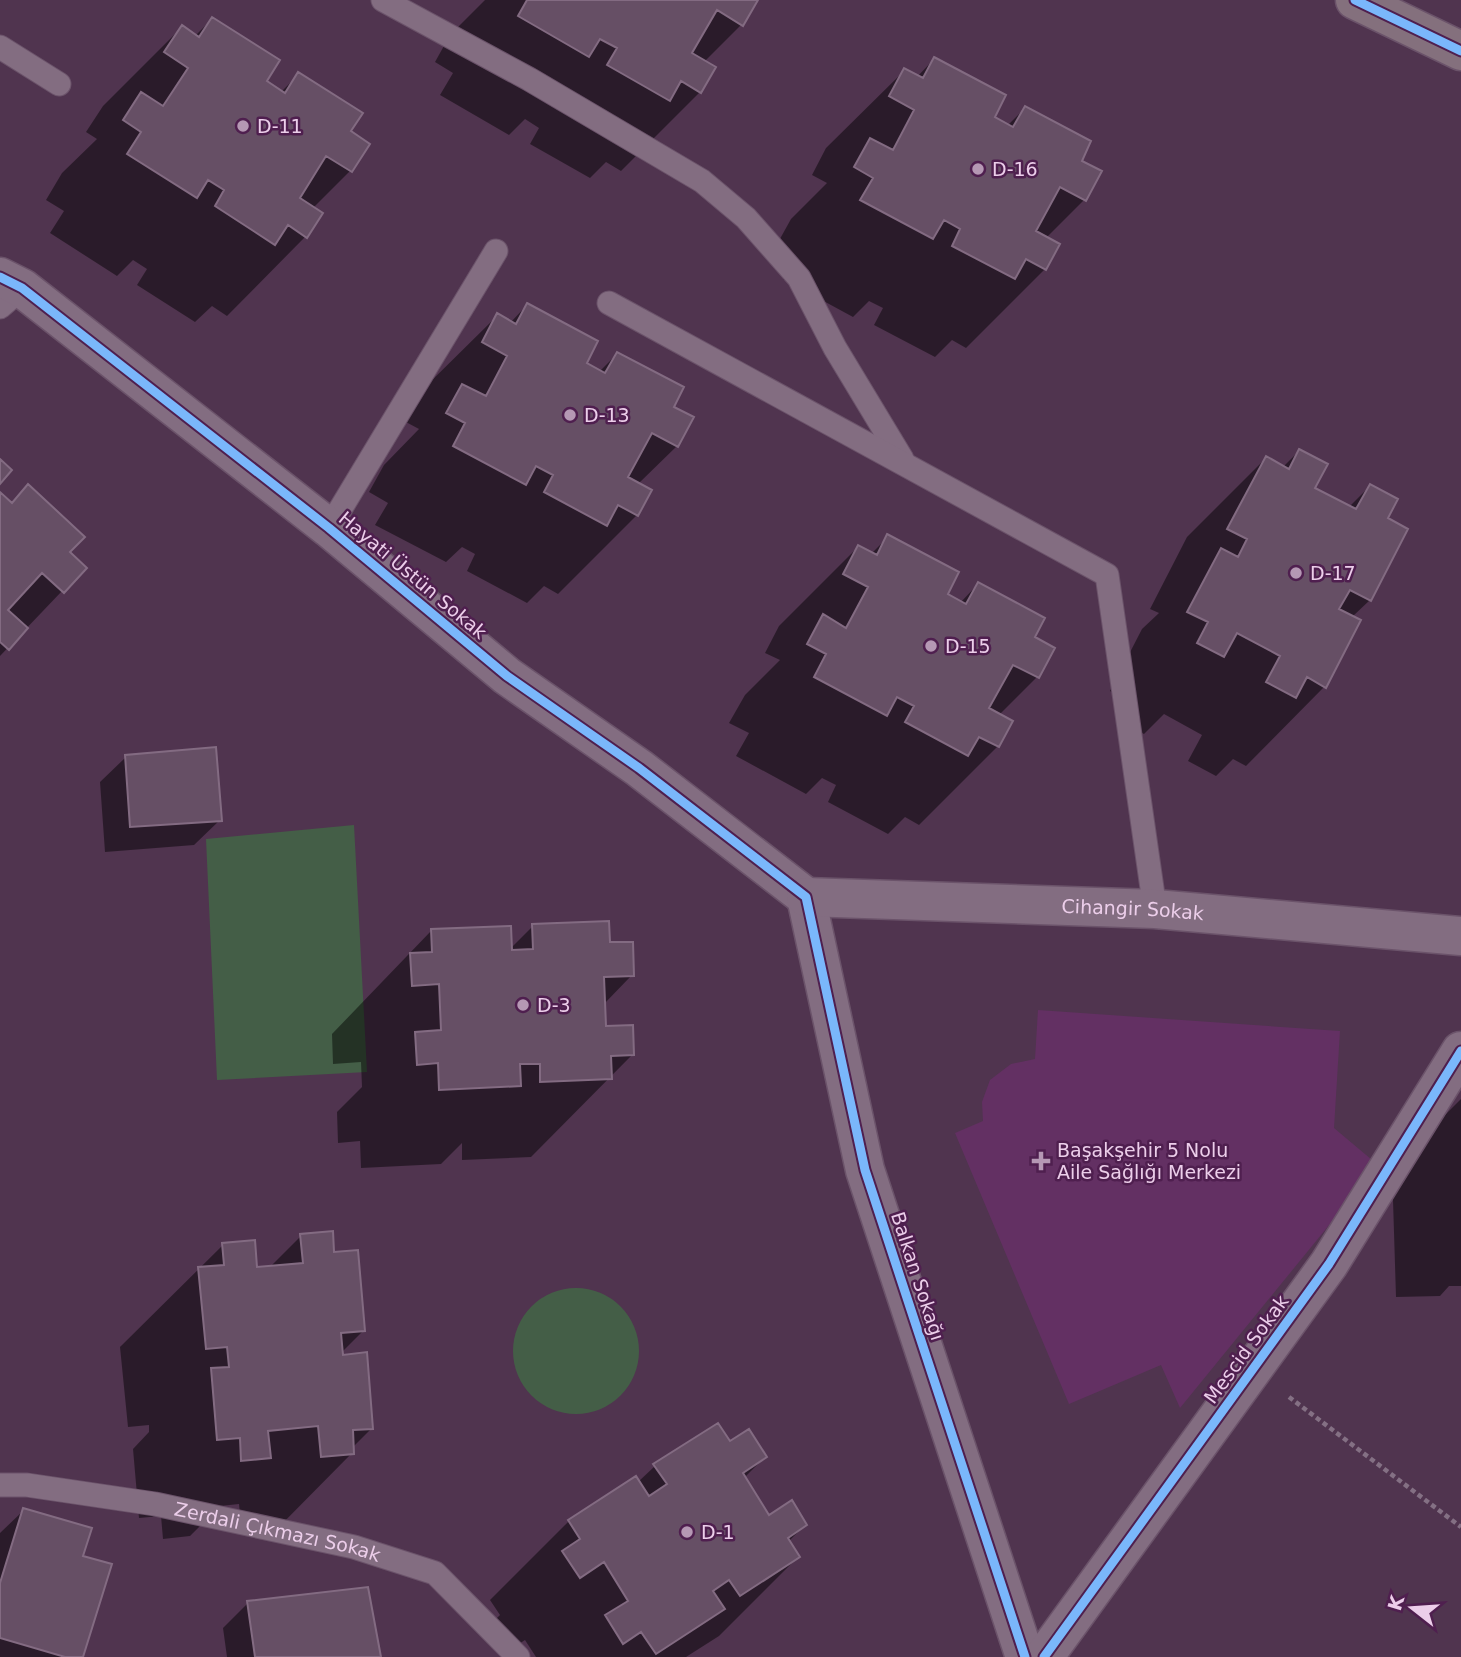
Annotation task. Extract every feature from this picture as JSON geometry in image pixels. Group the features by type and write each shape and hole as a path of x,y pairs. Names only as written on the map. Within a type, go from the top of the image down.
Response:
{"main road":[{"path":"1354,0 1461,51"},
{"path":"1391,0 1416,28"}],"street":[{"name":"Hayati Üstün Sokak","path":"0,255 7,291 329,528 507,676 639,768 806,897"},
{"name":"Cihangir Sokak","path":"806,897 1155,909 1461,936"},
{"name":"Balkan Sokağı","path":"806,897 865,1170 1025,1657"},
{"name":"Mescid Sokak","path":"1044,1657 1329,1264 1461,1051"}],"lane":[{"path":"383,0 529,79 702,181 746,218 799,278 835,348 904,461"},
{"path":"0,47 60,84"},
{"path":"329,528 496,251"},
{"path":"609,303 904,461 1107,575 1155,909"},
{"name":"Zerdali Çıkmazı Sokak","path":"0,1485 27,1485 155,1504 354,1547 435,1573 519,1657"}],"path":[{"path":"1252,1369 1461,1527"}],"shaded area":[{"path":"1038,1010 1340,1031 1334,1128 1378,1165 1180,1408 1161,1365 1069,1404 955,1133 983,1121 982,1102 990,1080 1011,1064 1035,1059"}],"green space":[{"path":"354,825 367,1072 217,1080 206,839"},
{"path":"576,1288 600,1293 620,1307 634,1327 639,1351 634,1375 620,1395 600,1409 576,1414 552,1409 532,1395 518,1375 513,1351 518,1327 532,1307 552,1293"}],"building":[{"path":"527,0 758,0 743,26 717,10 692,53 716,67 701,93 681,81 670,101 607,65 617,48 600,39 589,57 518,16"},
{"name":"D-11","path":"212,17 280,60 267,81 285,93 298,72 363,113 351,131 370,144 352,172 326,156 300,198 323,213 307,238 288,225 275,245 215,206 224,190 208,180 197,198 127,154 141,132 123,120 141,92 163,106 188,68 164,52 182,25 199,37"},
{"name":"D-16","path":"934,57 1006,95 995,117 1013,127 1025,106 1091,141 1082,161 1102,171 1086,201 1060,187 1036,231 1060,244 1046,270 1026,259 1015,279 952,246 960,229 944,220 933,239 860,200 873,178 854,167 870,138 893,150 914,110 889,96 904,68 923,78"},
{"name":"D-13","path":"527,303 598,341 587,363 605,373 617,352 684,387 674,407 694,417 678,447 652,433 628,477 652,490 638,516 618,505 607,526 544,492 553,475 536,466 526,485 453,446 465,423 446,413 462,384 486,396 507,356 482,342 497,313 516,324"},
{"name":"D-17","path":"1299,449 1328,464 1315,488 1356,509 1370,484 1398,499 1388,518 1408,529 1371,601 1350,590 1339,609 1361,620 1326,688 1307,677 1296,698 1266,682 1280,656 1237,633 1224,657 1197,643 1208,622 1187,612 1221,548 1238,557 1247,539 1227,529 1266,456 1289,469"},
{"path":"0,459 12,470 0,484"},
{"path":"28,484 85,537 70,552 87,568 64,593 42,573 8,610 28,628 9,650 0,642 0,492 12,503"},
{"name":"D-15","path":"887,534 959,572 948,594 966,604 978,582 1045,618 1035,637 1055,648 1039,678 1013,665 989,708 1013,721 999,747 979,737 968,756 905,722 914,706 897,697 887,716 814,677 826,654 807,644 823,614 846,628 868,587 843,574 858,545 877,555"},
{"path":"216,747 222,821 130,827 125,755"},
{"name":"D-3","path":"609,921 610,942 633,942 634,976 604,977 606,1026 633,1025 634,1055 611,1056 612,1079 540,1082 540,1064 520,1064 521,1086 439,1090 438,1063 417,1065 415,1032 441,1030 439,984 412,986 410,953 432,952 431,929 511,926 512,950 533,949 532,924"},
{"path":"333,1231 334,1252 358,1250 365,1331 341,1333 343,1355 367,1352 373,1429 353,1430 354,1454 321,1457 318,1426 268,1431 271,1458 241,1461 240,1438 217,1440 211,1368 229,1367 227,1347 206,1349 198,1267 224,1265 222,1243 255,1240 257,1267 303,1263 300,1234"},
{"name":"D-1","path":"718,1423 730,1441 749,1429 767,1457 743,1473 769,1515 792,1500 807,1525 788,1538 800,1557 740,1596 729,1580 713,1591 725,1609 656,1654 641,1632 623,1644 605,1615 628,1601 604,1562 580,1578 562,1551 580,1539 568,1520 636,1476 649,1496 667,1484 653,1464"},
{"path":"23,1508 92,1528 83,1556 112,1564 83,1657 65,1657 0,1638 0,1583"},
{"path":"368,1587 381,1657 255,1657 247,1601"}],"cycle path":[{"path":"1355,0 1461,51"},
{"path":"0,277 22,288 329,528 507,676 639,768 806,897 865,1170 1025,1657"},
{"path":"1044,1657 1329,1264 1461,1051"}],"place":[{"name":"D-11","path":"243,126"},
{"name":"D-16","path":"978,169"},
{"name":"D-13","path":"570,415"},
{"name":"D-17","path":"1296,573"},
{"name":"D-15","path":"931,646"},
{"name":"D-3","path":"523,1005"},
{"name":"Başakşehir 5 Nolu Aile Sağlığı Merkezi","path":"1041,1161"},
{"name":"D-1","path":"687,1532"}]}
